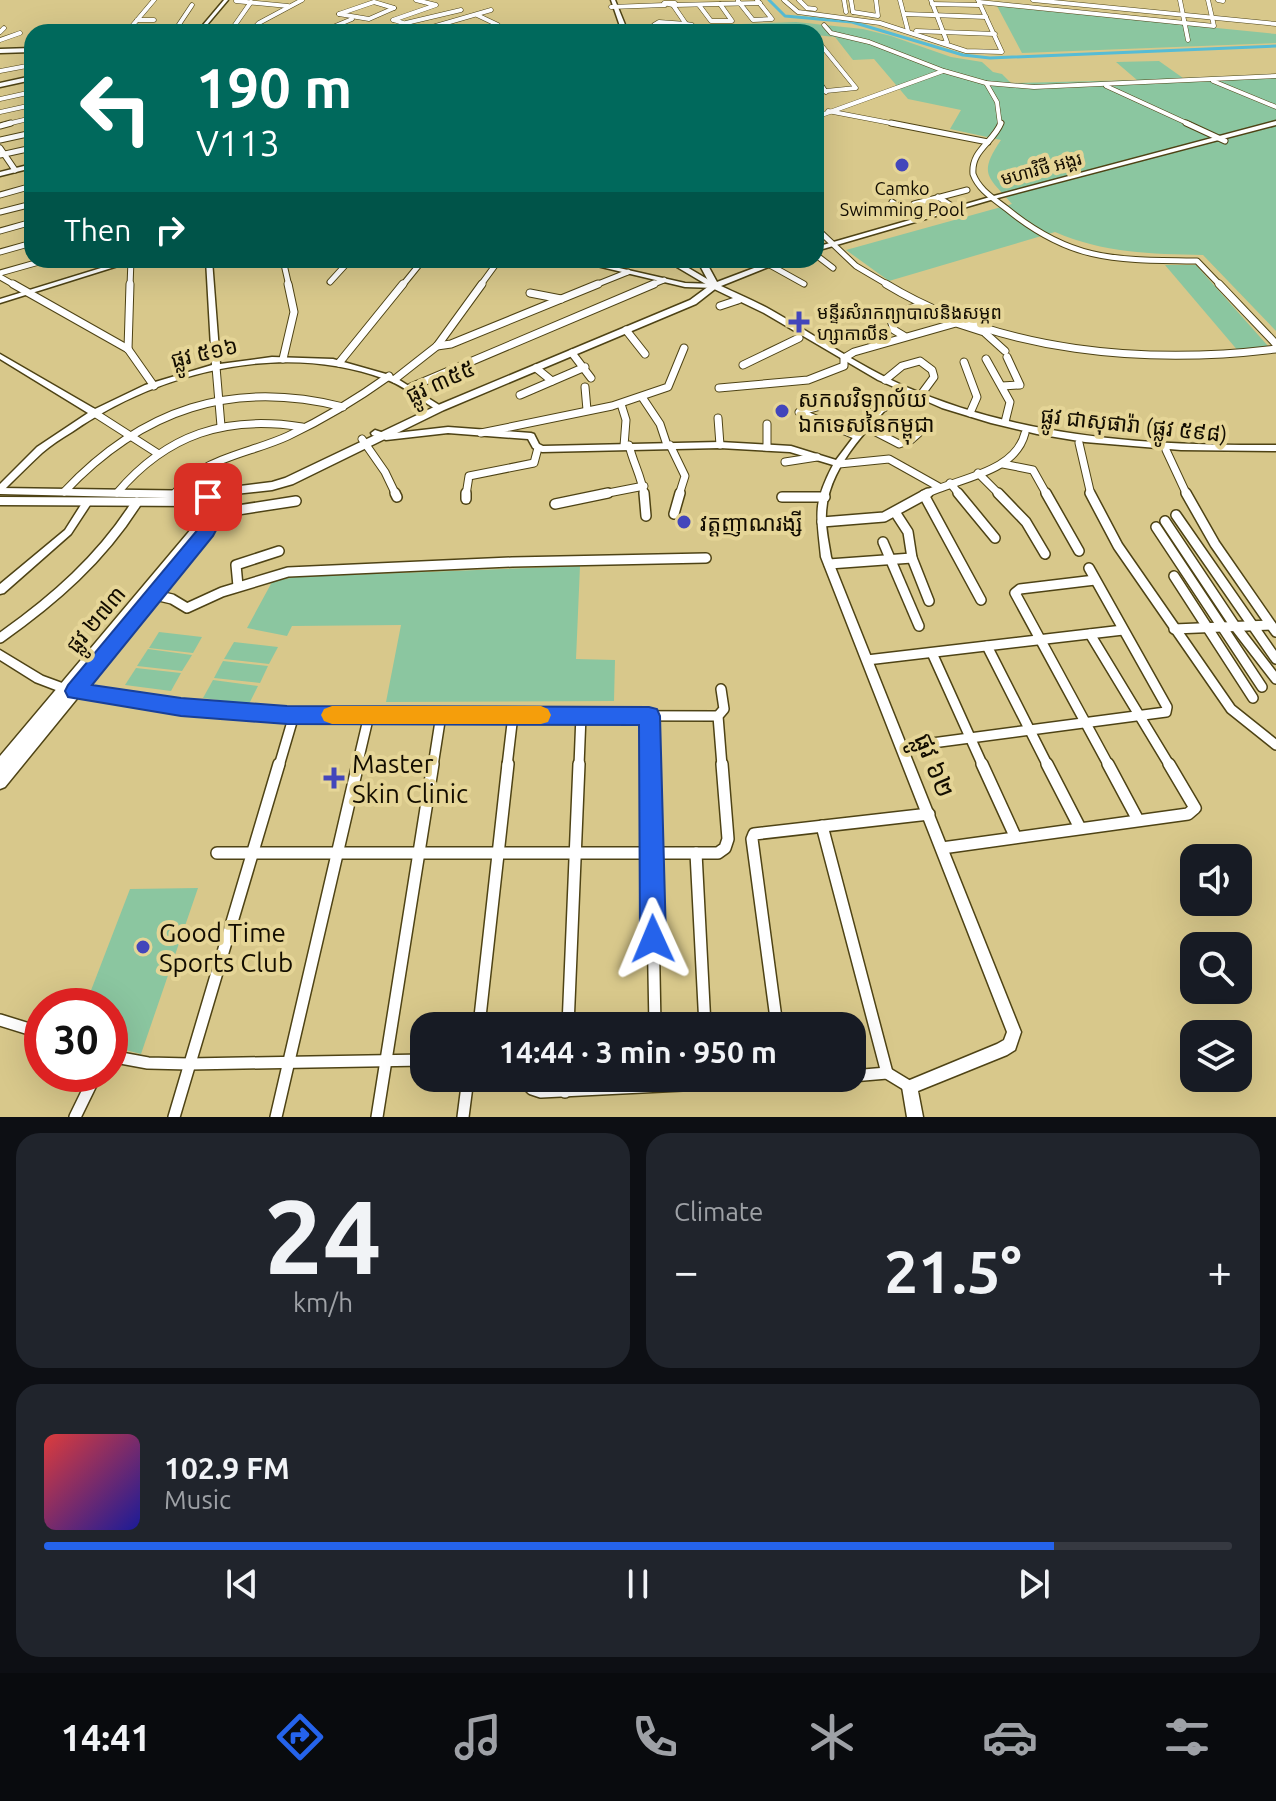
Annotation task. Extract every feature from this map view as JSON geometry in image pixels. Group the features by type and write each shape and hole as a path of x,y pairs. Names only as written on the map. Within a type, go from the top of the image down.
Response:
{"main road":[{"path":"612,4 620,24"},
{"path":"0,50 24,49"},
{"name":"មហាវិថី អង្គរ","path":"831,246 1276,125"},
{"name":"មហាវិថី អង្គរ","path":"824,249 917,218 994,200"},
{"path":"683,268 715,286"},
{"path":"708,268 715,286"},
{"path":"715,286 758,268"},
{"name":"ផ្លូវ ៣៥៥","path":"204,502 220,490 283,484 437,406 698,297 715,286"},
{"name":"ផ្លូវ ជាសុផារ៉ា (ផ្លូវ ៥៩៨)","path":"715,286 799,338 946,412 1025,433 1079,443 1166,450 1276,451"},
{"name":"ផ្លូវ ៣៥៥","path":"437,406 572,353 693,302 698,297"},
{"name":"ផ្លូវ ជាសុផារ៉ា (ផ្លូវ ៥៩៨)","path":"736,298 745,299 844,362 885,380 899,390 970,413 1056,434 1103,440 1276,451"},
{"path":"0,490 175,493 204,502"},
{"path":"0,501 204,502"},
{"name":"ផ្លូវ ២៧៣","path":"0,767 155,595 207,531 213,519 204,502"},
{"name":"ផ្លូវ ២៧៣","path":"0,782 201,524 204,502"}],"street":[{"path":"134,24 154,0"},
{"path":"206,24 226,0"},
{"path":"258,24 302,0"},
{"path":"393,20 436,5 416,0"},
{"path":"670,3 715,0"},
{"path":"784,0 798,12 858,19 909,31 970,52 1002,52 979,2"},
{"path":"799,0 810,8 819,6 878,16 876,0"},
{"path":"844,0 846,12"},
{"path":"851,0 853,12"},
{"path":"900,0 909,31"},
{"path":"1033,0 1276,24"},
{"path":"1180,0 1188,40"},
{"path":"943,43 947,42 932,2 979,2 1214,26 1208,0"},
{"path":"236,1 289,6"},
{"path":"373,18 395,9 374,1 339,15 406,24 461,10"},
{"path":"234,24 244,7 251,2"},
{"path":"612,4 699,5 738,2 758,2 772,19 753,20 738,2"},
{"path":"955,2 968,32"},
{"path":"670,3 686,24"},
{"path":"699,5 711,21 732,21 720,4"},
{"path":"1092,4 1092,14"},
{"path":"179,24 192,5"},
{"path":"448,24 491,10"},
{"path":"905,14 986,17"},
{"path":"476,15 496,24"},
{"path":"341,24 353,19"},
{"path":"137,20 154,20"},
{"path":"824,25 831,33 869,42 944,71 986,83 1016,87 1276,76"},
{"path":"909,31 995,34"},
{"path":"0,40 20,33"},
{"path":"824,49 856,88 826,92 824,89"},
{"path":"0,64 24,64"},
{"path":"0,71 24,66"},
{"path":"824,113 944,71"},
{"path":"0,85 24,80"},
{"path":"1209,80 1276,107"},
{"path":"824,238 831,246 877,278 921,302 995,329 1054,344 1112,354 1175,358 1241,356 1276,347 1197,261 1132,260 1078,250 1050,240 994,200 978,184 972,167 974,159 1000,126 1001,106 986,83"},
{"path":"1102,84 1221,139"},
{"path":"0,99 24,94"},
{"path":"0,112 24,107"},
{"path":"828,111 988,142"},
{"path":"0,126 24,120"},
{"path":"0,140 24,135"},
{"path":"0,148 15,170"},
{"path":"2,155 24,150"},
{"path":"0,174 24,168"},
{"path":"0,195 24,188"},
{"path":"914,204 967,190"},
{"path":"937,198 953,208"},
{"path":"892,202 917,218"},
{"path":"0,212 24,206"},
{"path":"0,231 24,224"},
{"path":"0,252 24,245"},
{"path":"824,260 833,268"},
{"path":"0,275 24,267"},
{"path":"0,301 107,268"},
{"path":"128,349 132,268"},
{"path":"210,268 221,426"},
{"path":"283,359 294,312 285,268"},
{"path":"330,282 343,268"},
{"path":"339,363 416,268"},
{"path":"175,493 199,470 277,441 343,407 437,346 493,268"},
{"path":"610,268 664,280 715,286"},
{"path":"775,268 804,284"},
{"path":"437,346 451,344 628,272"},
{"path":"0,275 128,349 154,386"},
{"path":"411,387 664,280"},
{"path":"530,293 563,300"},
{"path":"720,306 736,298"},
{"path":"904,336 894,330 890,317 915,307"},
{"path":"719,388 808,380 904,336 956,323 984,332 1006,354 1020,385 1002,386"},
{"path":"626,330 645,354"},
{"path":"743,365 799,338"},
{"path":"481,433 621,404 670,386 673,369 684,348"},
{"path":"572,353 591,378"},
{"path":"0,356 157,453"},
{"name":"ផ្លូវ ៥១៦","path":"0,490 42,447 93,412 154,386 216,367 283,359 339,363 392,377 437,406"},
{"path":"986,359 1010,402 1005,422"},
{"path":"885,380 902,366 920,361 932,370 934,377 920,396"},
{"path":"964,362 977,397 970,413"},
{"path":"520,395 585,367"},
{"path":"536,368 552,381"},
{"path":"585,387 587,410"},
{"name":"ផ្លូវ ៦២","path":"899,390 861,432 839,464 825,497 822,522 829,564 1014,1032 1010,1045 1002,1050 910,1087"},
{"path":"64,492 92,461 128,435 173,413 219,400 254,395 293,395 343,407"},
{"path":"642,397 660,424 685,476 674,514"},
{"path":"884,408 853,397 799,412 902,446 911,443 929,424"},
{"path":"621,404 626,420 626,446 644,486 646,516"},
{"path":"718,418 720,445"},
{"path":"117,493 134,471 157,453 188,437 221,426 273,422 303,427"},
{"path":"767,424 767,447"},
{"path":"378,435 432,431 533,437 538,448 534,463 469,476 466,499"},
{"path":"822,522 869,521 895,512 939,487 1003,464 1023,441 1025,433"},
{"path":"364,441 397,497"},
{"path":"1079,443 1090,493 1102,519 1231,709 1276,745"},
{"path":"538,448 720,445 791,449 839,464 889,459 939,487"},
{"path":"1166,450 1188,502 1223,559 1274,628"},
{"path":"785,462 817,457"},
{"path":"1003,464 1033,470 1079,551"},
{"path":"978,473 1026,522 1045,554"},
{"path":"950,483 995,538"},
{"path":"555,504 644,486"},
{"path":"924,495 981,600"},
{"path":"782,497 825,497"},
{"path":"204,502 229,509 267,507 296,501"},
{"path":"0,590 68,532 87,502"},
{"path":"0,638 36,613 122,531 137,502"},
{"path":"895,512 908,532 912,558 929,601"},
{"path":"1176,515 1276,659"},
{"path":"1165,521 1235,626 1276,679"},
{"path":"1156,527 1262,687"},
{"path":"883,542 919,626"},
{"path":"1167,542 1179,542"},
{"path":"238,586 236,565 279,551"},
{"path":"155,595 172,599 187,608 238,586 288,572 512,562 706,558"},
{"path":"829,564 912,558"},
{"path":"902,747 1166,712 1167,707 1089,568"},
{"path":"1174,576 1253,698"},
{"path":"1095,580 1020,589 1015,593 1138,820"},
{"path":"1174,629 1253,625 1274,628"},
{"path":"867,660 1123,630"},
{"path":"942,848 1188,814 1195,808 1090,634"},
{"path":"987,646 1080,828"},
{"path":"932,653 1015,836"},
{"path":"0,654 17,667 70,690 213,710 294,715 718,716"},
{"path":"217,853 718,853 725,848 728,839 718,716 724,709 721,689"},
{"path":"174,1117 294,715"},
{"path":"276,1117 369,715"},
{"path":"377,1117 441,715"},
{"path":"481,1012 513,715"},
{"path":"569,1012 581,715"},
{"path":"649,716 655,1012"},
{"path":"775,1012 752,839 761,831 929,814"},
{"path":"822,826 887,1073"},
{"path":"696,853 704,1012"},
{"path":"0,1020 24,1027"},
{"path":"128,1059 189,1064 410,1060"},
{"path":"866,1075 887,1073 910,1087 915,1117"},
{"path":"75,1117 87,1092"},
{"path":"463,1117 466,1092"}],"green space":[{"path":"997,6 1276,34 1276,43 1022,53"},
{"path":"796,22 815,24 739,24"},
{"path":"824,25 863,29 951,57 982,62 1011,83 1137,80 1116,62 1159,61 1183,78 1276,74 1276,331 1203,255 1109,248 1055,232 889,281 846,250 1012,204 989,175 989,161 1001,140 950,129 961,110 908,99 874,59 853,60 835,37 824,36"},
{"path":"1165,265 1196,265 1268,346 1239,352"},
{"path":"580,566 576,659 615,660 614,701 386,702 401,625 292,626 287,636 247,628 272,582 294,577"},
{"path":"159,632 202,637 193,653 149,648"},
{"path":"234,642 278,647 269,664 224,659"},
{"path":"148,649 192,655 182,671 137,666"},
{"path":"223,661 268,666 260,683 214,678"},
{"path":"136,668 181,673 171,691 125,685"},
{"path":"213,680 258,686 249,704 203,698"},
{"name":"Good Time Sports Club","path":"198,888 141,1054 128,1051 128,988 92,988 130,889"}],"waterway":[{"path":"769,0 785,16 852,22 963,55 990,58 1276,46"}],"slow traffic":[{"path":"332,715 541,715"}],"place":[{"name":"Camko Swimming Pool","path":"902,165"},
{"name":"មន្ទីរសំរាកព្យាបាលនិងសម្ភព ហ្សាកាលីន","path":"799,322"},
{"name":"សកលវិទ្យាល័យ ឯកទេសនៃកម្ពុជា","path":"782,411"},
{"name":"វត្តញាណរង្សី","path":"684,522"},
{"name":"Master Skin Clinic","path":"334,778"},
{"name":"Good Time Sports Club","path":"143,947"}],"route":[{"path":"208,497 206,505 213,519 207,531 75,691 225,712 287,715 649,716 653,939"}]}
